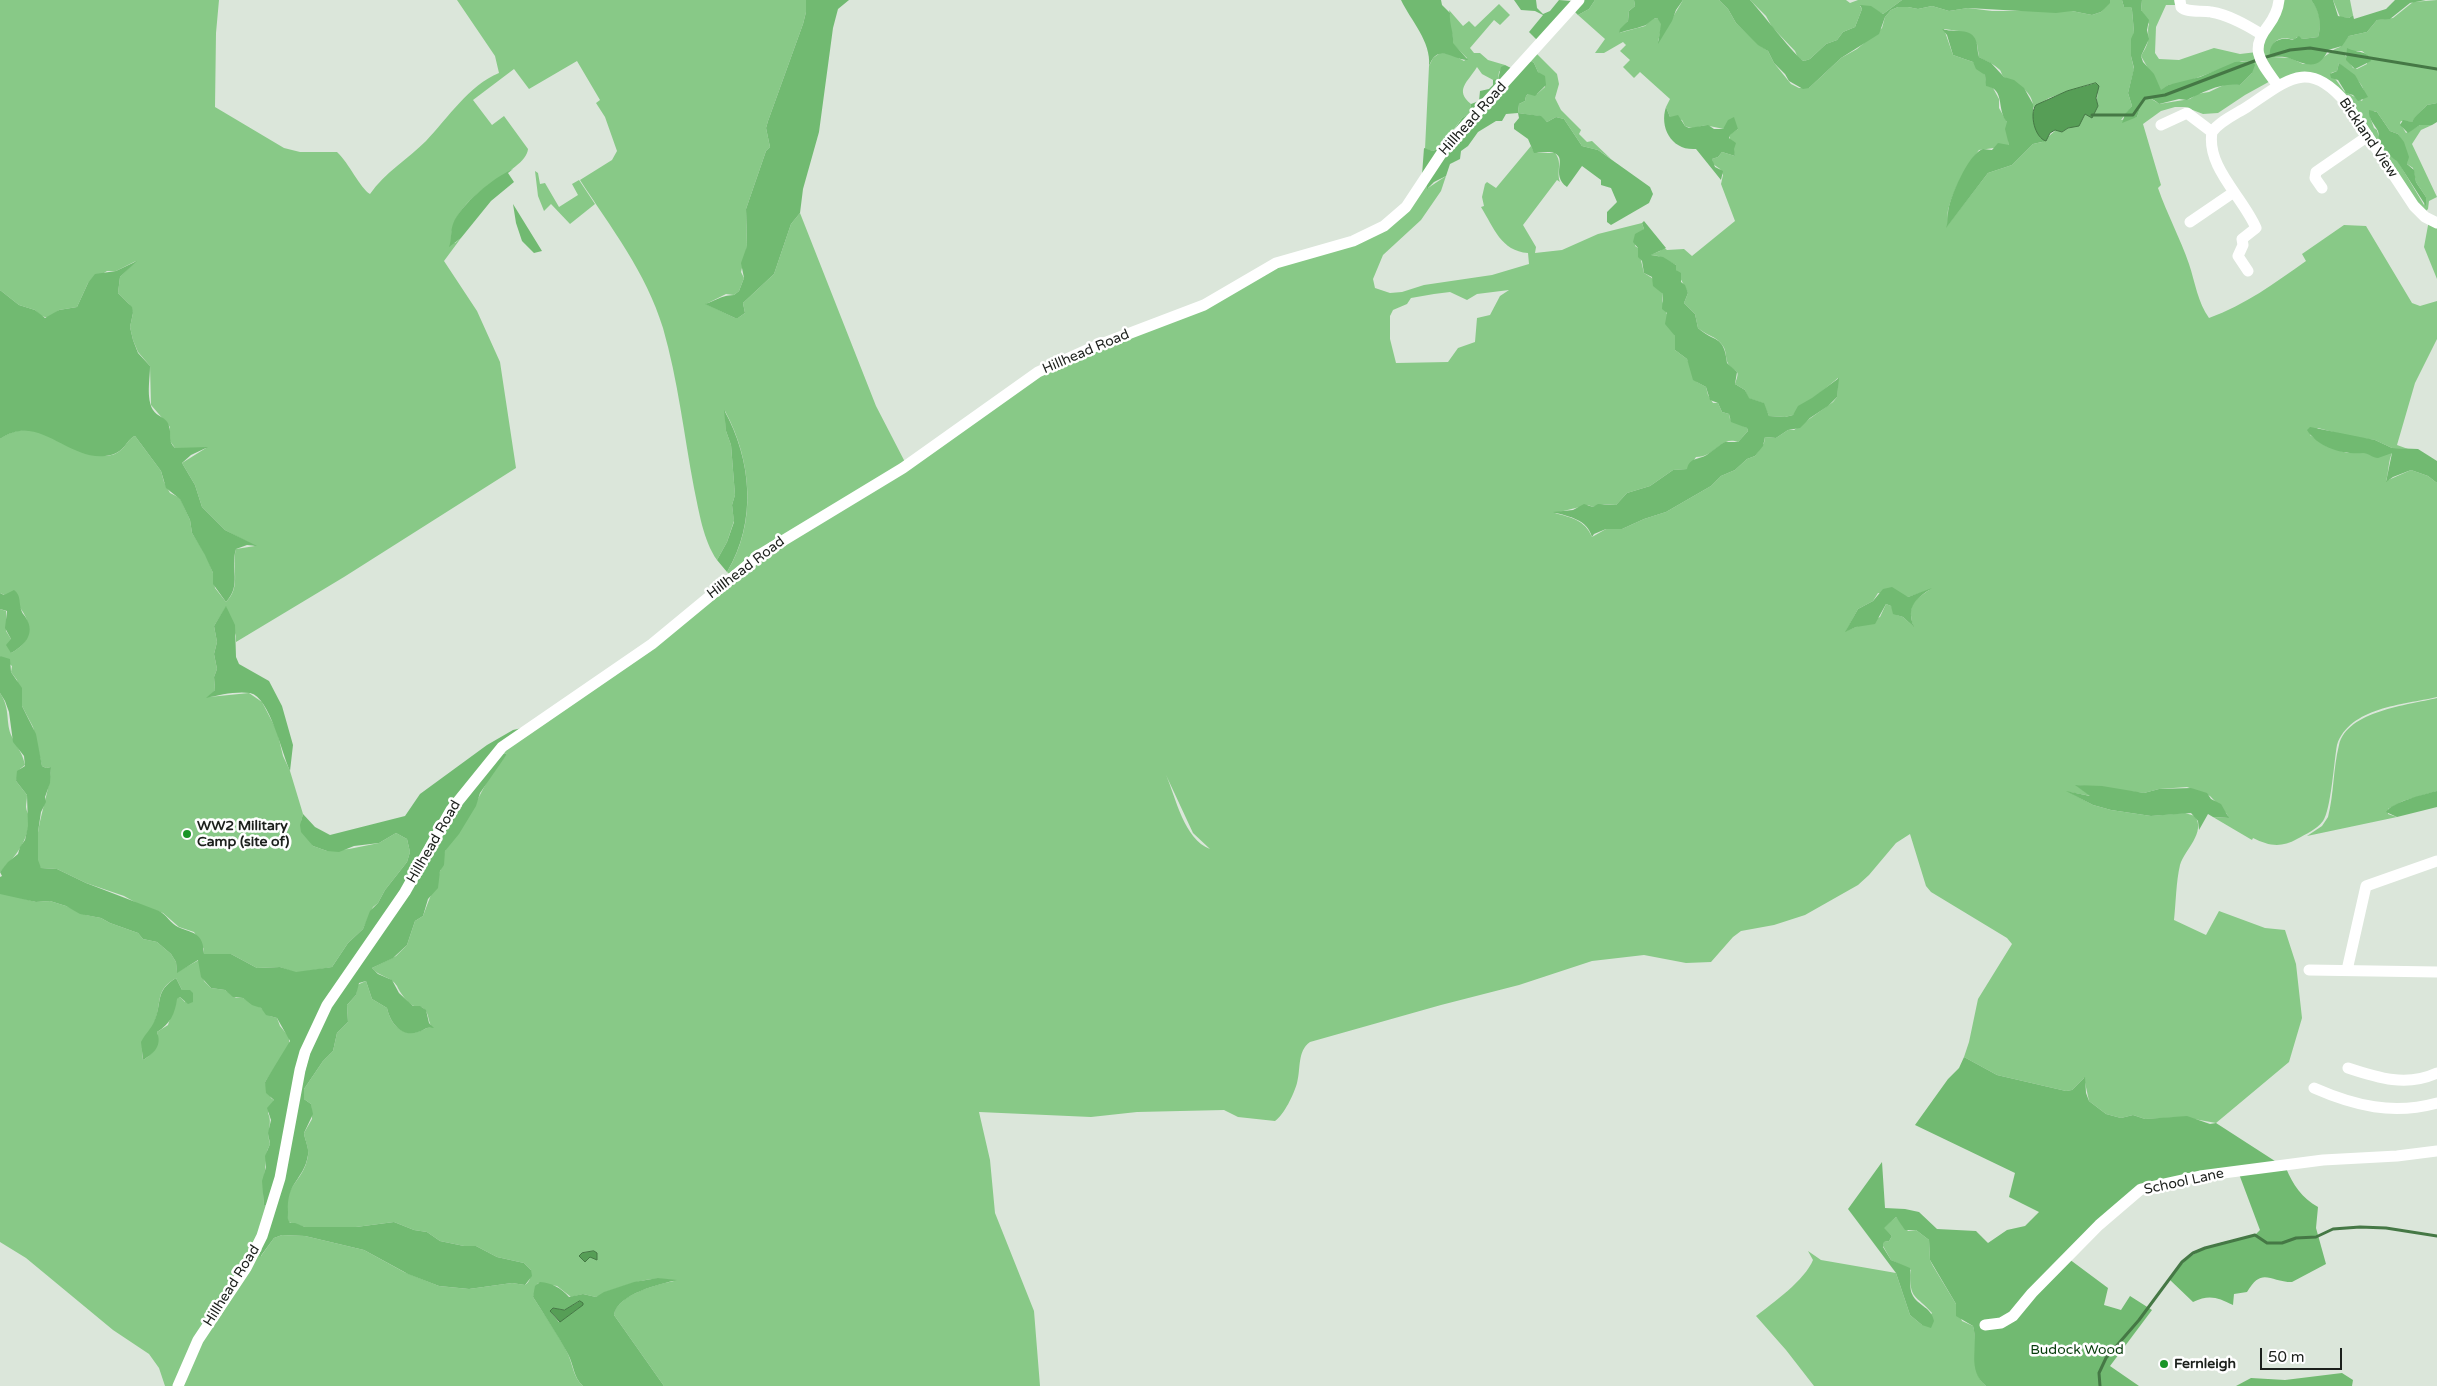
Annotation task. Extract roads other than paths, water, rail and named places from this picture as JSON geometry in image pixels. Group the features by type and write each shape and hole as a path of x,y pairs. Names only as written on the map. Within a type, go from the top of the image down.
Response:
{"street":[{"name":"Hillhead Road","path":"178,1386 198,1340 249,1263 262,1236 282,1170 300,1070 305,1052 326,1005 400,900 454,805 505,744 652,644 761,554 903,468 1038,372 1091,348 1204,305 1276,263 1353,241 1384,226 1412,201 1445,148 1579,0"},
{"path":"2278,86 2261,59 2257,46 2261,34 2275,15 2279,0"},
{"path":"2180,9 2226,16 2261,34"},
{"name":"Bickland View","path":"2212,132 2278,86 2302,77 2320,79 2342,98 2414,206 2425,217 2437,223"},
{"path":"2161,125 2187,113 2212,132 2211,142 2214,156 2256,228 2242,239 2243,245 2238,256 2248,271"},
{"path":"2322,188 2315,178 2316,172 2368,136"},
{"path":"2190,222 2234,192"},
{"path":"2347,970 2366,886 2437,860"},
{"path":"2309,970 2437,972"},
{"path":"2353,1073 2415,1084 2437,1073"},
{"path":"2314,1088 2344,1100 2378,1108 2405,1110 2437,1103"},
{"name":"School Lane","path":"1985,1325 2001,1323 2013,1316 2032,1293 2099,1225 2141,1189 2200,1176 2324,1160 2397,1156 2437,1151"}],"waterway":[{"path":"2263,58 2290,50 2310,48 2437,69"},
{"path":"2146,98 2165,95 2257,60"},
{"path":"2092,115 2133,115 2145,98"},
{"path":"2100,1386 2099,1373 2106,1358 2139,1320 2182,1262 2193,1253 2255,1235 2267,1243 2282,1243 2296,1238 2316,1237 2333,1229 2360,1227 2386,1228 2437,1236"}],"place":[{"name":"WW2 Military Camp (site of)","path":"187,834"},
{"name":"Fernleigh","path":"2164,1364"}],"park label":[{"name":"Budock Wood","path":"2077,1350"}]}
